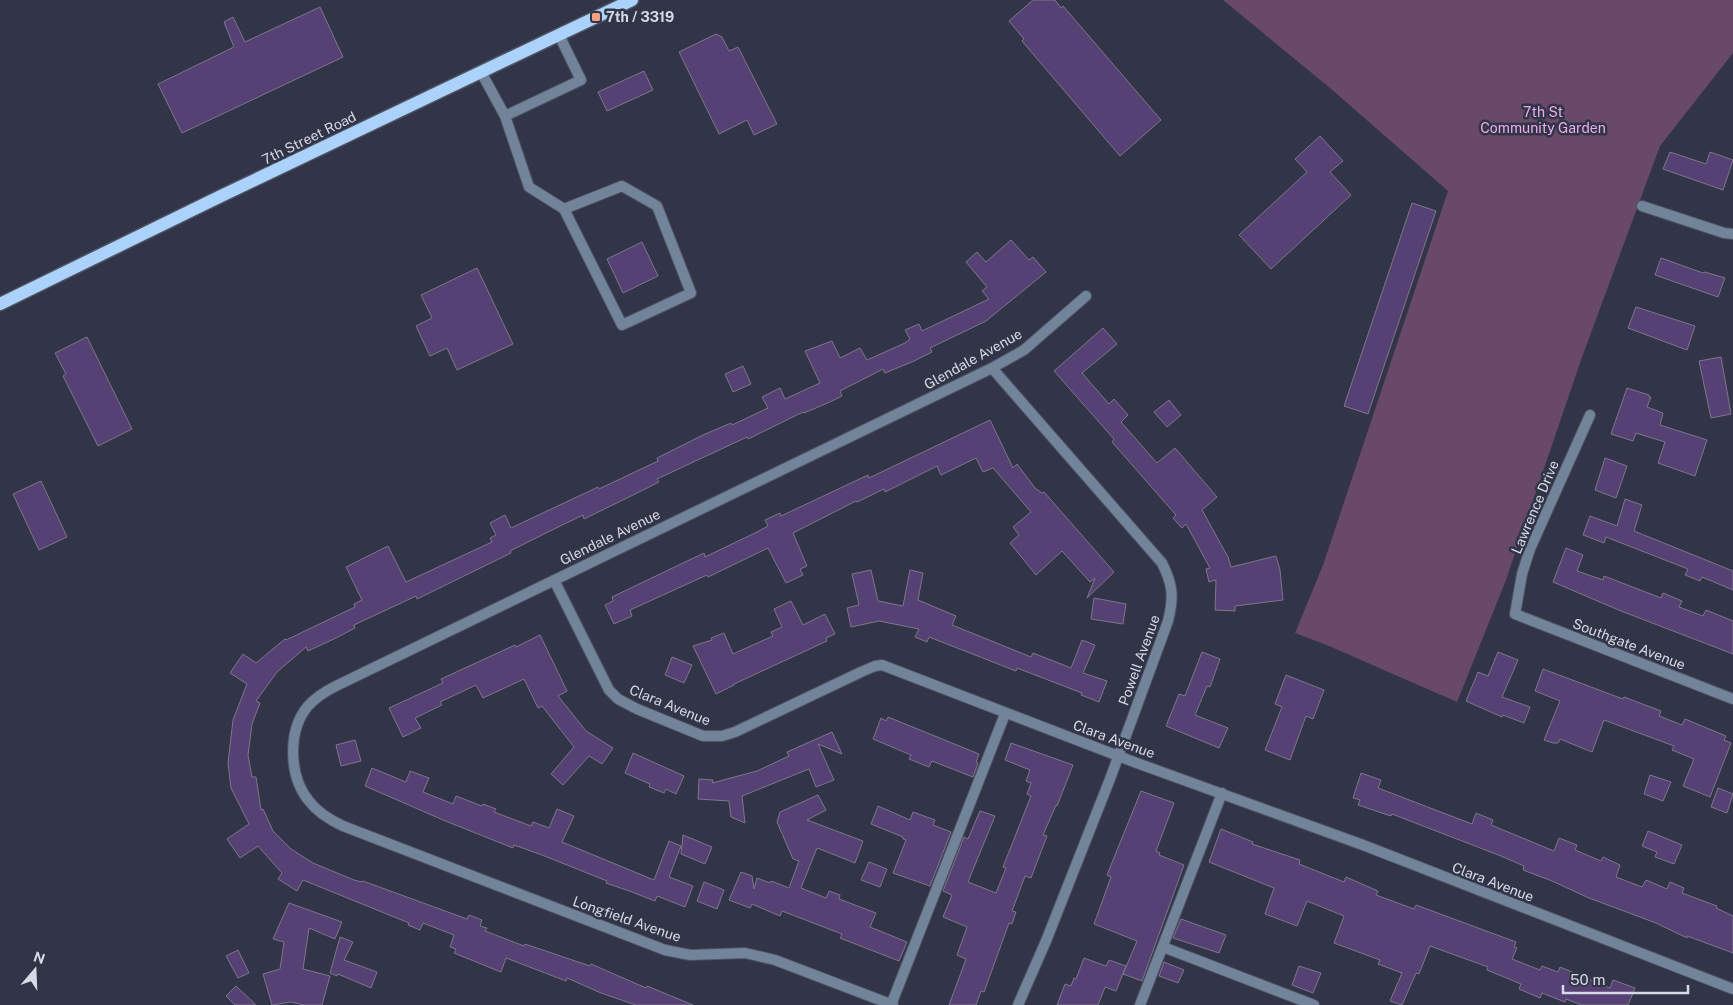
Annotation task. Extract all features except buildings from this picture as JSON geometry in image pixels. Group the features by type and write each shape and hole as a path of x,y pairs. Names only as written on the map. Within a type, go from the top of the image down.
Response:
{"main road":[{"name":"7th Street Road","path":"0,304 632,0"}],"street":[{"path":"505,116 582,80 559,35"},
{"path":"481,72 505,116 529,187 564,209 622,325 691,293 657,206 622,186 564,209"},
{"path":"1642,206 1724,233 1733,234"},
{"name":"Glendale Avenue","path":"385,843 329,820 316,810 304,794 296,773 294,745 300,720 308,706 321,694 992,368 1024,350 1086,296"},
{"name":"Powell Avenue","path":"992,368 1151,549 1162,563 1169,577 1173,595 1168,620 1118,756 1018,1005"},
{"name":"Lawrence Drive","path":"1515,614 1522,574 1530,550 1590,415"},
{"name":"Clara Avenue","path":"554,580 601,676 613,694 636,709 702,736 722,736 734,732 875,666 882,666 1005,714 1363,845 1733,989"},
{"name":"Southgate Avenue","path":"1515,614 1733,699"},
{"path":"892,1005 1005,714"},
{"path":"1140,1005 1222,793"},
{"name":"Longfield Avenue","path":"385,843 665,950 690,955 728,953 757,955 775,960 892,1005"},
{"path":"1163,946 1314,1005"}],"green space":[{"name":"7th St Community Garden","path":"1223,0 1733,0 1733,53 1660,146 1581,360 1506,580 1457,702 1295,633 1323,565 1448,191 1330,88"}],"place":[{"name":"7th / 3319","path":"596,17"}]}
